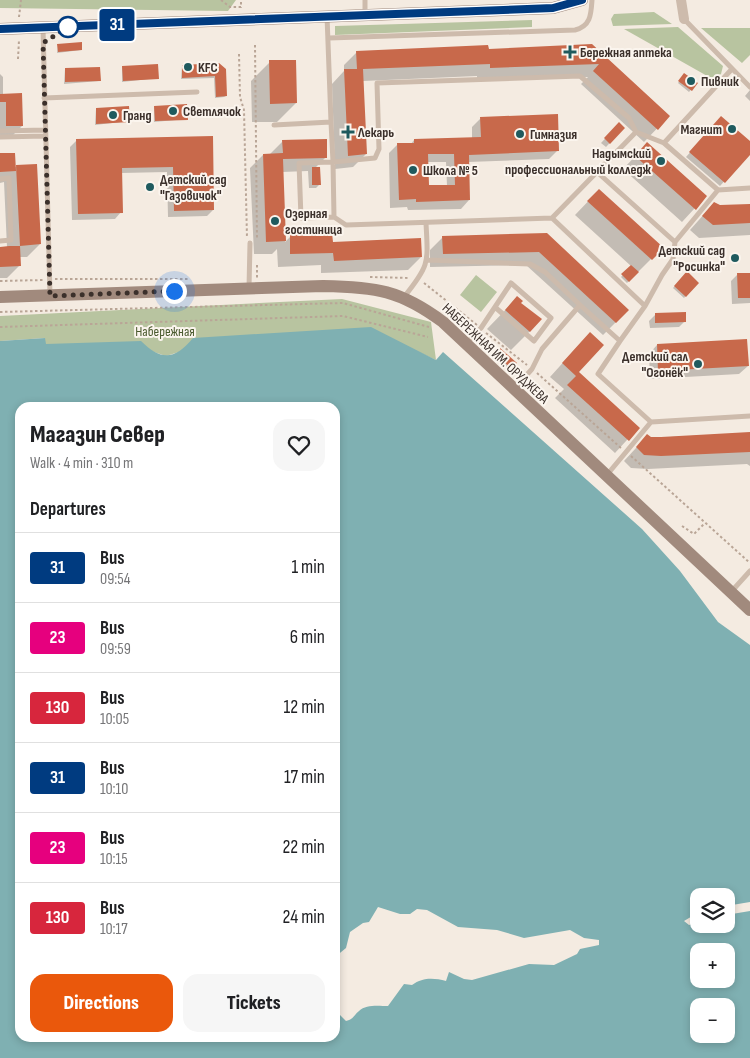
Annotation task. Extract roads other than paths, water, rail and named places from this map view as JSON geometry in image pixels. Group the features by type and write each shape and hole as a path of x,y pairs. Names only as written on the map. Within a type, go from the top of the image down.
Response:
{"street":[{"path":"0,29 553,8 582,0"},
{"path":"681,0 684,19"},
{"name":"НАБЕРЕЖНАЯ ИМ. ОРУДЖЕВА","path":"0,298 249,285 351,286 385,290 404,297 430,313 466,344 750,610"}],"lane":[{"path":"365,0 365,14"},
{"path":"328,38 575,30 583,28 589,22 592,0"},
{"path":"327,16 334,217"},
{"path":"684,19 750,87"},
{"path":"43,28 50,296"},
{"path":"664,142 732,70"},
{"path":"636,132 552,218 346,225 334,217 301,218 299,164 375,158 379,149 378,83 580,76 629,118 636,132 664,142 718,190 750,188"},
{"path":"44,98 197,92"},
{"path":"274,125 332,122"},
{"path":"0,131 45,133"},
{"path":"0,137 45,133"},
{"path":"596,172 675,242"},
{"path":"0,179 9,178 11,240 0,241"},
{"path":"718,190 675,242 673,259 645,306 598,374 651,422 750,416"},
{"path":"552,218 645,306"},
{"path":"404,297 417,280 428,260 426,223"},
{"path":"248,243 249,285"},
{"path":"428,260 530,264 545,272 620,341"},
{"path":"466,344 496,308 511,283 551,318 534,341 496,308"},
{"path":"514,389 532,369 542,349 580,304"},
{"path":"606,476 651,422"},
{"path":"731,592 750,571"}],"water":[{"path":"371,327 436,360 443,352 642,529 680,571 718,622 750,645 750,902 735,904 735,888 690,888 690,917 684,921 690,925 690,933 735,933 735,914 750,911 750,1058 0,1058 0,341 45,338 46,344 141,341 148,348 161,355 174,354 180,351 193,338"}],"place":[{"name":"Бережная аптека","path":"570,52"},
{"name":"KFC","path":"188,67"},
{"name":"Пивник","path":"691,81"},
{"name":"Светлячок","path":"173,111"},
{"name":"Гранд","path":"113,115"},
{"name":"Магнит","path":"732,129"},
{"name":"Лекарь","path":"348,132"},
{"name":"Гимназия","path":"520,134"},
{"name":"Надымский профессиональный колледж","path":"661,161"},
{"name":"Школа № 5","path":"413,170"},
{"name":"Детский сад \"Газовичок\"","path":"150,187"},
{"name":"Озерная гостиница","path":"275,221"},
{"name":"Детский сад \"Росинка\"","path":"735,258"},
{"name":"Детский сал \"Огонёк\"","path":"698,364"}],"park label":[{"name":"Набережная","path":"165,331"}]}
